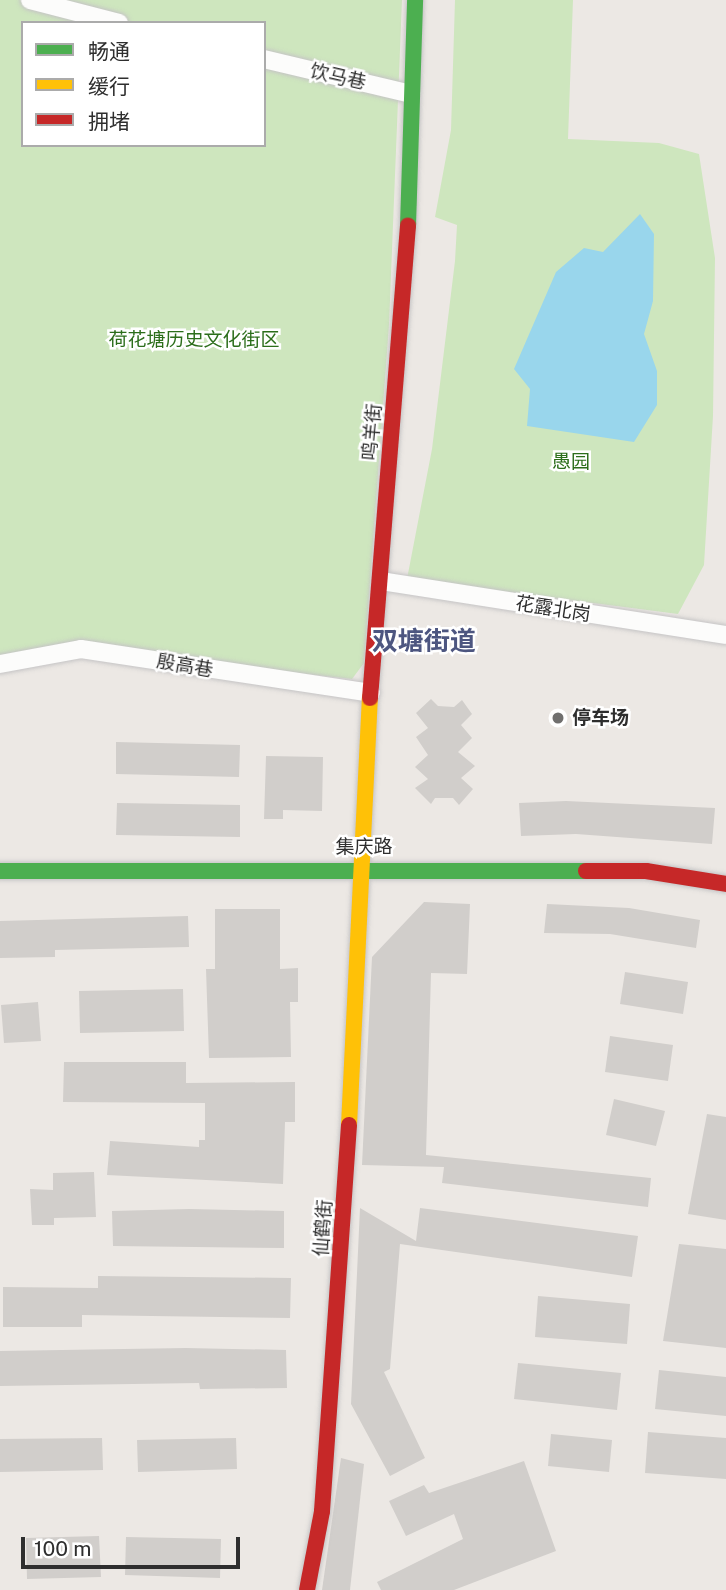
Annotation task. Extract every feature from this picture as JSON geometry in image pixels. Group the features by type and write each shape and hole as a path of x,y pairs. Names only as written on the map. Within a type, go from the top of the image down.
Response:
{"street":[{"path":"30,0 111,21"},
{"name":"鸣羊街","path":"359,868 406,283 415,0"},
{"name":"饮马巷","path":"266,59 411,94"},
{"name":"花露北岗","path":"381,581 726,635"},
{"name":"殷高巷","path":"0,664 81,649 371,693"},
{"name":"集庆路","path":"0,871 359,868 646,871 726,884"},
{"name":"仙鹤街","path":"307,1590 322,1511 346,1191 359,868"}],"green space":[{"name":"荷花塘历史文化街区","path":"0,0 402,0 389,325 364,663 352,679 81,649 0,666"},
{"name":"愚园","path":"455,0 573,0 568,139 659,143 699,154 715,258 713,416 704,565 678,614 407,579 432,449 455,261 457,225 435,217 451,130"}],"water":[{"path":"640,214 654,234 653,301 644,334 657,371 657,405 634,442 527,426 530,389 514,369 556,272 584,248 603,252"}],"building":[{"path":"431,699 438,706 454,707 462,700 472,714 461,725 472,738 458,752 475,766 461,778 473,789 459,805 453,798 435,798 431,804 415,788 428,779 415,767 428,755 416,737 428,728 416,713"},
{"path":"116,742 240,745 239,777 116,774"},
{"path":"266,756 323,757 322,811 283,810 283,819 264,819"},
{"path":"566,801 715,808 712,844 576,834 521,836 519,803"},
{"path":"117,803 240,805 240,837 116,835"},
{"path":"424,902 470,904 467,974 431,973 426,1155 651,1178 648,1207 442,1183 444,1167 362,1165 372,957"},
{"path":"547,904 629,908 700,920 696,948 610,934 544,933"},
{"path":"215,909 280,909 280,969 298,968 298,1002 290,1002 291,1057 209,1058 206,969 215,969"},
{"path":"188,916 189,947 55,950 55,957 0,958 0,921"},
{"path":"625,972 688,982 683,1014 620,1004"},
{"path":"183,989 184,1031 80,1033 79,991"},
{"path":"38,1002 41,1041 4,1043 1,1005"},
{"path":"610,1036 673,1045 668,1081 605,1072"},
{"path":"64,1062 186,1062 186,1083 295,1082 295,1122 285,1122 283,1184 107,1175 110,1141 199,1147 199,1140 205,1140 205,1103 63,1102"},
{"path":"614,1099 665,1111 656,1146 606,1135"},
{"path":"707,1114 726,1117 726,1220 688,1214"},
{"path":"94,1172 96,1217 54,1218 54,1225 32,1225 30,1189 53,1190 53,1173"},
{"path":"360,1208 416,1241 420,1208 638,1236 632,1277 400,1244 390,1369 384,1372 425,1458 390,1476 351,1404"},
{"path":"112,1211 284,1211 284,1248 113,1246"},
{"path":"679,1244 726,1249 726,1348 663,1341"},
{"path":"98,1276 291,1278 290,1318 82,1315 82,1327 3,1327 3,1287 98,1288"},
{"path":"538,1296 630,1304 627,1344 535,1337"},
{"path":"186,1348 286,1350 287,1388 200,1389 199,1383 0,1386 0,1351"},
{"path":"518,1363 621,1373 617,1410 514,1399"},
{"path":"659,1370 726,1377 726,1416 655,1409"},
{"path":"648,1432 726,1438 726,1479 645,1473"},
{"path":"551,1434 612,1440 609,1472 548,1466"},
{"path":"102,1438 103,1470 0,1472 0,1439"},
{"path":"236,1438 237,1469 138,1472 137,1440"},
{"path":"341,1458 364,1464 350,1590 322,1590"},
{"path":"524,1461 556,1551 454,1590 381,1590 377,1582 463,1539 454,1514 406,1536 389,1501 424,1485 429,1493"},
{"path":"99,1536 101,1577 27,1579 26,1538"},
{"path":"126,1537 221,1539 220,1578 125,1575"}],"traffic: fast":[{"path":"408,226 415,0"},
{"path":"0,871 586,871"}],"traffic: slow":[{"path":"349,1125 370,698"}],"traffic: jam":[{"path":"370,698 408,226"},
{"path":"586,871 646,871 726,884"},
{"path":"307,1590 322,1511 349,1125"}],"place":[{"name":"停车场","path":"558,718"}],"district":[{"name":"双塘街道","path":"424,641"}]}
